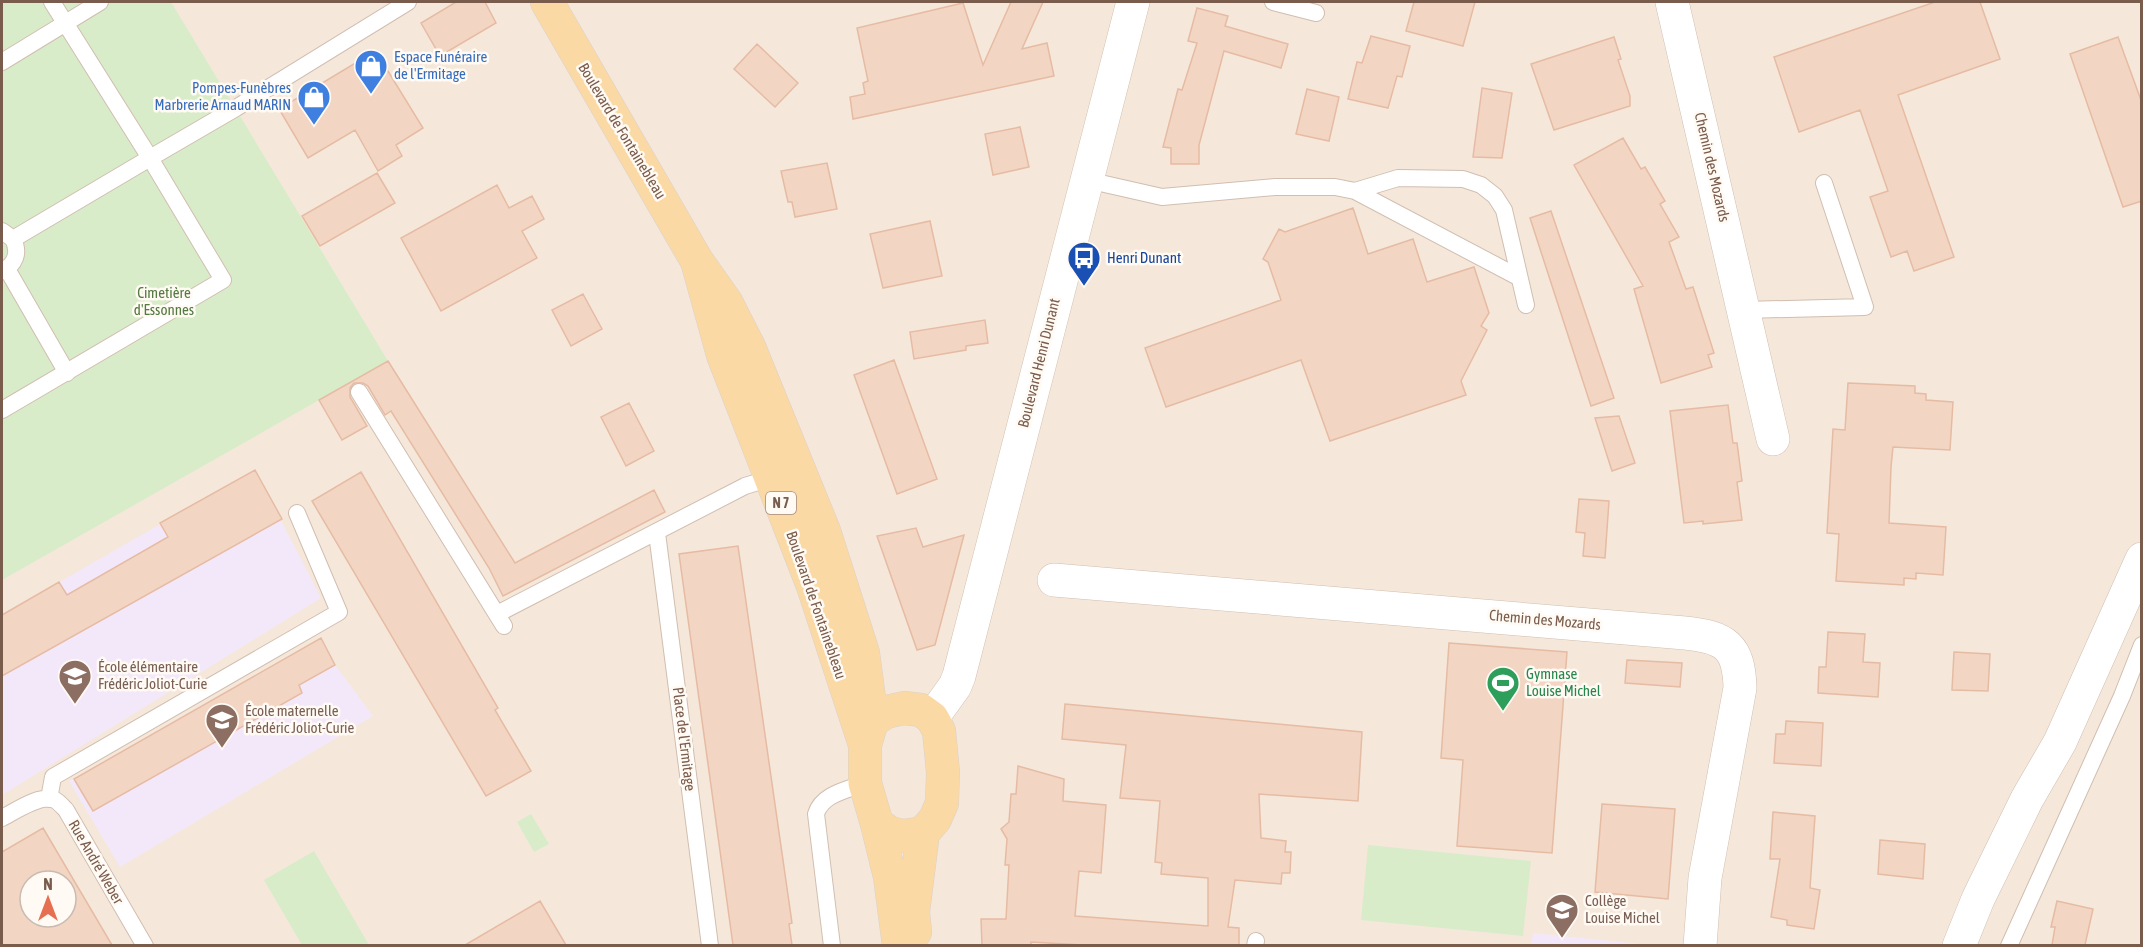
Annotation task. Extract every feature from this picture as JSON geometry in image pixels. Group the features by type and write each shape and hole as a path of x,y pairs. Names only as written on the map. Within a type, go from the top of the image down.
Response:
{"main road":[{"name":"Boulevard de Fontainebleau","path":"547,2 697,261 726,302 749,347 824,531 863,653 868,733"},
{"name":"Boulevard de Fontainebleau","path":"697,261 723,355 868,733"},
{"path":"868,733 886,712 904,708 921,710 932,718 941,744 942,803 935,819 923,833 913,912 917,945"},
{"name":"N 7","path":"868,733 865,783 890,878 899,945"},
{"path":"877,824 890,833 904,836 923,833"}],"street":[{"name":"Boulevard Henri Dunant","path":"932,718 956,686 959,676 1133,2"},
{"name":"Chemin des Mozards","path":"1672,2 1773,439"},
{"path":"1959,945 1978,899 2027,799 2060,742 2142,559"},
{"name":"Chemin des Mozards","path":"1054,580 1684,633 1716,638 1728,645 1736,657 1740,688 1705,878 1700,945"}],"lane":[{"path":"2,410 223,280 52,2"},
{"path":"2,62 100,2"},
{"path":"67,373 4,270 16,259 16,246 7,235 150,158 408,2"},
{"path":"1273,2 1316,13"},
{"path":"1355,191 1398,178 1463,179 1481,185 1495,196 1504,210 1526,305"},
{"path":"1087,180 1162,197 1275,187 1335,187 1355,191 1518,277"},
{"path":"1744,310 1865,307 1824,183"},
{"path":"359,392 501,620 614,562 657,533 745,486 771,478 824,531"},
{"path":"2,818 39,800 49,799 53,777 339,612 297,513"},
{"name":"Place de l'Ermitage","path":"657,533 710,945"},
{"path":"2009,945 2122,696 2142,645"},
{"path":"832,945 816,814 819,805 827,798 865,783"},
{"name":"Rue André Weber","path":"49,799 55,800 66,810 144,945"}],"shaded area":[{"path":"2,2 2141,2 2141,945 2,946"},
{"name":"École élémentaire Frédéric Joliot-Curie","path":"255,470 321,598 2,795 2,615"},
{"name":"École maternelle Frédéric Joliot-Curie","path":"321,638 335,665 373,716 120,867 69,781"},
{"name":"Collège Louise Michel","path":"1533,933 1650,945 1531,945"}],"green space":[{"name":"Cimetière d'Essonnes","path":"2,2 171,2 388,361 2,580"},
{"path":"531,814 549,844 534,852 517,822"},
{"path":"1368,845 1531,861 1523,936 1361,920"},
{"path":"314,851 369,945 302,945 264,880"}],"building":[{"path":"456,2 485,2 496,23 440,56 421,23"},
{"path":"1011,2 1043,2 1022,49 1047,43 1054,76 853,119 850,97 865,94 863,83 868,81 857,28 963,3 983,65"},
{"path":"1414,2 1475,2 1463,46 1406,31"},
{"path":"1935,2 1980,2 2000,59 1898,95 1954,257 1914,271 1907,251 1891,257 1870,197 1888,191 1860,110 1799,132 1774,57"},
{"path":"1197,8 1228,16 1225,26 1288,44 1281,68 1224,51 1199,145 1199,164 1171,164 1171,148 1163,147 1178,89 1182,90 1197,43 1188,41"},
{"path":"1371,36 1410,46 1402,77 1397,76 1388,108 1348,99 1357,62 1362,63"},
{"path":"1614,37 1621,59 1618,60 1630,96 1630,106 1554,130 1531,64"},
{"path":"2118,37 2142,103 2142,201 2123,207 2070,54"},
{"path":"757,44 798,83 775,107 734,69"},
{"path":"362,59 369,71 383,63 423,128 396,145 402,156 378,171 355,130 308,158 279,109"},
{"path":"1482,88 1512,93 1502,158 1473,157"},
{"path":"1307,89 1339,97 1329,141 1296,134"},
{"path":"1020,127 1029,167 993,175 985,134"},
{"path":"1623,138 1641,169 1645,167 1665,201 1660,204 1679,237 1669,242 1686,289 1693,287 1714,353 1708,355 1712,367 1661,383 1634,289 1643,286 1574,165"},
{"path":"827,163 837,209 795,217 792,202 788,202 781,171"},
{"path":"377,173 395,203 320,246 302,216"},
{"path":"497,185 509,208 532,196 544,219 522,231 537,258 441,311 401,238"},
{"path":"1353,208 1368,254 1413,239 1427,282 1474,267 1489,313 1481,326 1487,330 1461,381 1466,395 1330,441 1301,360 1166,407 1145,348 1281,300 1268,262 1263,259 1279,229 1285,232"},
{"path":"1551,211 1614,398 1591,406 1530,218"},
{"path":"930,221 942,276 883,288 870,234"},
{"path":"583,294 602,329 571,346 552,310"},
{"path":"985,320 988,343 966,346 966,350 914,359 910,332"},
{"path":"894,360 937,479 897,494 854,375"},
{"path":"388,361 515,563 654,490 665,512 503,596 489,568 391,411 385,415 368,386 363,383 354,383 350,388 350,397 367,426 342,440 319,400"},
{"path":"1848,383 1915,386 1915,393 1926,394 1926,400 1953,402 1950,450 1893,447 1891,467 1889,523 1946,527 1943,575 1916,573 1916,579 1904,578 1904,585 1836,581 1839,534 1827,533 1833,429 1845,430"},
{"path":"629,403 654,451 626,466 601,417"},
{"path":"1728,405 1733,443 1737,443 1742,481 1737,482 1742,520 1703,524 1703,521 1684,523 1670,411"},
{"path":"1619,416 1635,463 1612,471 1595,418"},
{"path":"255,470 282,519 2,676 2,615 59,582 67,595 168,537 160,523"},
{"path":"361,472 498,708 495,710 531,771 486,796 312,501"},
{"path":"1579,499 1609,501 1605,558 1583,556 1585,533 1576,532"},
{"path":"916,528 923,547 964,535 935,645 917,650 877,536"},
{"path":"738,546 792,923 789,924 792,945 733,945 679,554"},
{"path":"1828,632 1865,634 1863,662 1880,663 1878,697 1818,693 1819,667 1826,667"},
{"path":"321,638 335,665 299,685 302,693 93,811 74,779"},
{"name":"Gymnase Louise Michel","path":"1449,643 1567,652 1552,853 1457,846 1463,760 1441,758"},
{"path":"1954,652 1990,654 1988,691 1952,690"},
{"path":"1627,660 1682,663 1680,687 1625,683"},
{"path":"1065,704 1362,732 1358,801 1259,794 1261,838 1286,841 1285,852 1291,852 1290,873 1282,873 1281,884 1235,880 1228,927 1239,928 1239,945 1083,945 1031,942 1031,945 982,945 981,919 1006,919 1009,865 1005,865 1007,839 1001,829 1009,822 1011,794 1016,794 1018,766 1064,779 1063,801 1106,805 1101,873 1079,871 1075,916 1208,926 1208,878 1161,874 1162,863 1155,862 1160,801 1120,798 1126,745 1062,739"},
{"path":"1786,721 1823,723 1821,766 1774,763 1776,734 1785,734"},
{"path":"1602,804 1675,809 1668,899 1595,892"},
{"path":"1773,812 1815,816 1810,888 1820,890 1814,929 1787,925 1787,920 1771,917 1780,859 1770,859"},
{"path":"43,828 67,869 18,869 18,929 78,929 78,887 112,945 2,945 2,852"},
{"path":"1880,840 1925,844 1923,879 1878,874"},
{"path":"540,901 566,945 465,945"},
{"path":"2057,901 2093,909 2085,945 2052,945 2055,927 2051,927"}],"place":[{"name":"Espace Funéraire de l'Ermitage","path":"371,95"},
{"name":"Pompes-Funèbres Marbrerie Arnaud MARIN","path":"314,126"},
{"name":"Henri Dunant","path":"1084,287"},
{"name":"École élémentaire Frédéric Joliot-Curie","path":"75,705"},
{"name":"Gymnase Louise Michel","path":"1503,712"},
{"name":"École maternelle Frédéric Joliot-Curie","path":"222,749"},
{"name":"Collège Louise Michel","path":"1562,939"}]}
